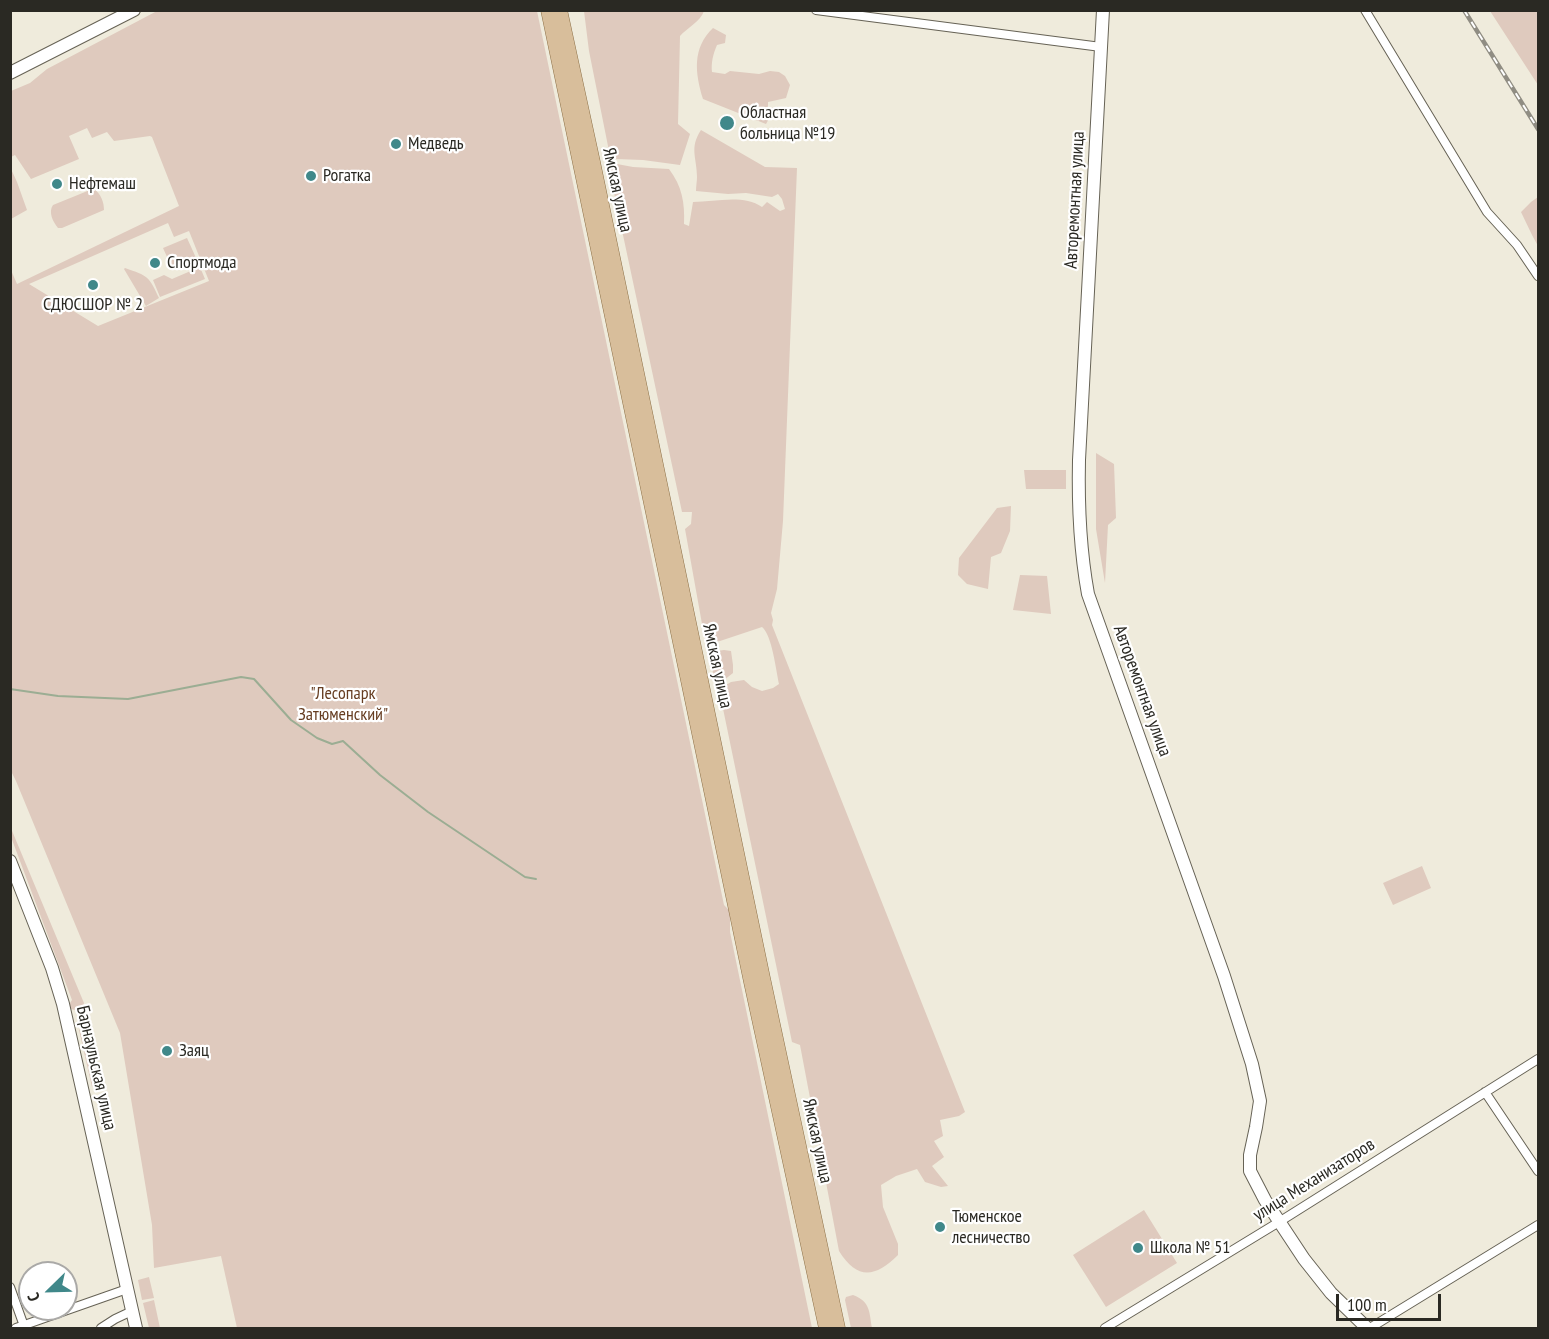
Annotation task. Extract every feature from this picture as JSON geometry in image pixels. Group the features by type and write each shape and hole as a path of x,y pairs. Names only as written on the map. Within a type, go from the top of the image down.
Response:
{"main road":[{"name":"Ямская улица","path":"548,10 763,978 838,1329"},
{"name":"Ямская улица","path":"560,10 593,162 633,389 751,982 826,1329"}],"street":[{"path":"10,73 134,10"},
{"path":"816,10 1101,47"},
{"name":"Авторемонтная улица","path":"1103,10 1079,460 1078,493 1084,573 1092,609 1155,782 1243,1034 1256,1078 1260,1101 1250,1155 1250,1171 1279,1222 1315,1274 1331,1293 1369,1329"},
{"path":"1365,10 1487,212 1517,245 1539,276"},
{"name":"Барнаульская улица","path":"10,861 52,968 63,1004 136,1329"},
{"name":"улица Механизаторов","path":"1105,1329 1539,1059"},
{"path":"1485,1092 1539,1171"},
{"path":"1369,1329 1539,1225"},
{"path":"10,1287 20,1327 127,1289"},
{"path":"101,1329 109,1322 132,1311"}],"green space":[{"name":"\"Лесопарк Затюменский\"","path":"157,11 537,11 724,905 730,911 730,932 812,1328 237,1328 221,1256 154,1268 152,1225 120,1033 11,771 10,268 17,284 179,206 150,136 114,141 107,132 92,138 87,128 69,136 79,159 31,179 15,155 11,157 11,91 30,83 47,69","holes":["168,223 174,237 189,231 209,281 98,326 29,284"]},
{"path":"584,11 704,11 697,21 680,36 678,124 690,134 680,165 616,159 610,156 589,51"},
{"path":"1490,11 1537,11 1538,13 1538,85"},
{"path":"713,28 726,35 725,43 717,45 712,62 712,72 759,74 770,71 779,72 785,76 790,85 786,98 768,102 771,115 766,124 703,99 698,80 698,52"},
{"path":"701,130 765,167 797,168 783,521 777,589 771,613 772,625 965,1112 959,1116 940,1120 943,1136 934,1141 944,1157 932,1166 948,1186 941,1187 925,1182 917,1169 896,1176 881,1185 883,1207 898,1244 898,1255 890,1263 874,1271 860,1271 853,1267 839,1251 800,1045 792,1042 721,699 721,688 731,682 744,680 752,687 762,691 779,684 773,653 762,627 707,643 704,635 685,529 691,524 692,512 682,512 610,174 610,165 617,164 669,169 682,195 684,224 689,226 693,202 738,200 762,207 767,202 780,211 785,209 778,194 772,197 746,193 696,191 694,148"},
{"path":"11,169 27,210 11,219"},
{"path":"94,189 102,198 104,210 58,228 51,214 53,205"},
{"path":"1538,197 1538,246 1521,212"},
{"path":"187,238 197,260 173,270 163,248"},
{"path":"200,267 205,279 160,297 153,280 164,275 172,279"},
{"path":"125,268 147,278 159,298 146,306"},
{"path":"1096,453 1114,464 1116,518 1108,525 1105,583 1096,529"},
{"path":"1024,470 1066,470 1066,489 1026,489"},
{"path":"1011,506 1010,531 1001,553 991,557 988,589 967,584 958,575 959,558 997,508"},
{"path":"1020,575 1047,576 1051,614 1013,610"},
{"path":"724,650 731,651 733,673 724,680 715,678 707,654"},
{"path":"10,826 84,1003 75,1010 68,1006 72,1000 11,837"},
{"path":"1422,866 1431,888 1393,905 1383,883"},
{"path":"83,1028 90,1040 95,1061 98,1082 92,1087 79,1030"},
{"path":"1144,1210 1177,1263 1106,1307 1073,1255"},
{"path":"149,1277 154,1298 142,1300 138,1280"},
{"path":"853,1295 866,1304 872,1328 851,1328 845,1300 846,1297"},
{"path":"154,1300 160,1328 149,1328 143,1303"}],"waterway":[{"path":"10,689 58,696 128,699 241,677 254,679 291,720 317,738 332,744 343,741 380,775 428,812 525,877 536,879"}],"railway":[{"path":"1464,10 1538,129"}],"place":[{"name":"Областная больница №19","path":"727,123"},
{"name":"Медведь","path":"396,144"},
{"name":"Рогатка","path":"311,176"},
{"name":"Нефтемаш","path":"57,184"},
{"name":"Спортмода","path":"155,263"},
{"name":"СДЮСШОР № 2","path":"93,285"},
{"name":"Заяц","path":"167,1051"},
{"name":"Тюменское лесничество","path":"940,1227"},
{"name":"Школа № 51","path":"1138,1248"}]}
